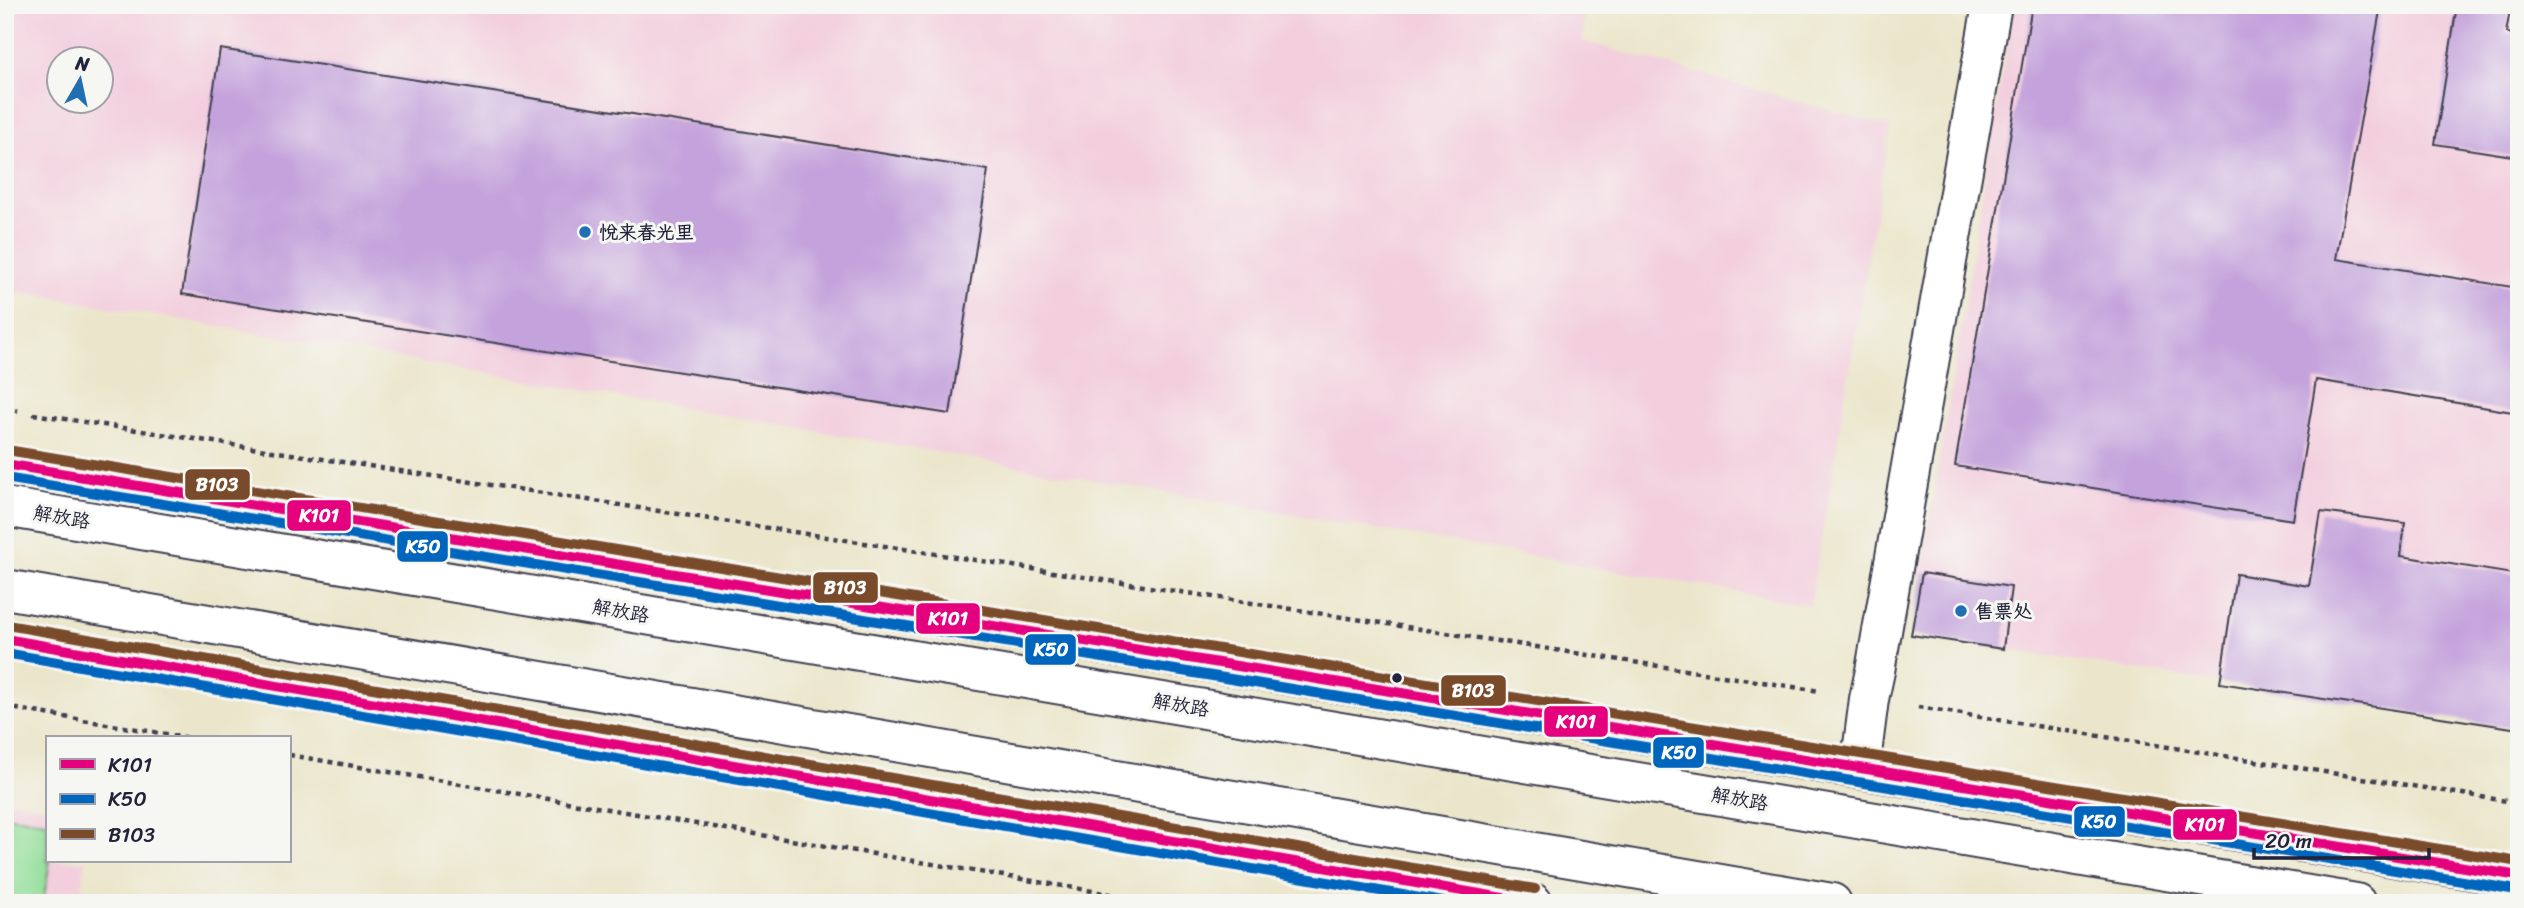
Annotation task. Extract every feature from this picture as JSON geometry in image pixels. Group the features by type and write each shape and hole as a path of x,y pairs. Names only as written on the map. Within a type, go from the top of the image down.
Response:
{"street":[{"path":"1860,769 1868,699 1992,5"},
{"path":"5,464 2519,876"},
{"name":"解放路","path":"5,508 2356,903"},
{"path":"5,589 1832,903"},
{"path":"5,639 1532,903"}],"path":[{"path":"5,409 19,411"},
{"path":"32,414 1868,699 2519,803"},
{"path":"5,707 178,736"},
{"path":"290,755 1163,903"}],"shaded area":[{"path":"5,5 1585,5 1582,41 1890,127 1810,605 5,289"},
{"path":"2013,5 2519,5 2519,729 1911,635"},
{"path":"5,800 46,807 46,862 86,862 79,903 5,903"}],"green space":[{"path":"5,816 46,822 46,862 50,862 43,903 5,903"}],"building":[{"path":"2032,5 2381,5 2336,259 2519,288 2519,413 2316,380 2293,520 1955,466"},
{"path":"2457,5 2510,11 2506,33 2519,35 2519,157 2435,144"},
{"name":"悦来春光里","path":"220,49 988,170 950,414 182,294"},
{"path":"2321,512 2405,523 2401,556 2519,575 2519,729 2220,683 2236,574 2309,586"},
{"name":"售票处","path":"1922,573 2011,587 2003,649 1911,635"}],"transit line":[{"name":"B103","path":"7,450 2519,862"},
{"name":"K101","path":"5,464 2519,876"},
{"name":"K50","path":"5,478 2517,890"},
{"name":"B103","path":"7,625 1535,889"},
{"name":"K101","path":"5,639 1532,903"},
{"name":"K50","path":"5,653 1449,903"}],"place":[{"name":"悦来春光里","path":"585,232"},
{"name":"售票处","path":"1961,611"}]}
